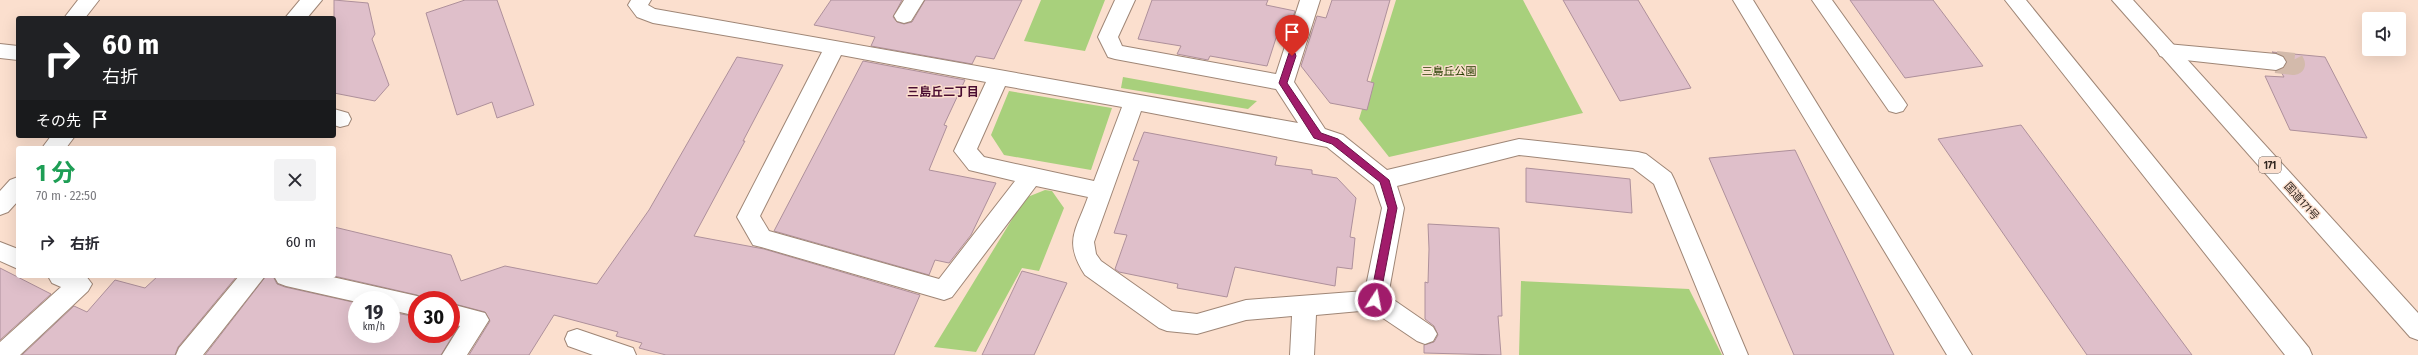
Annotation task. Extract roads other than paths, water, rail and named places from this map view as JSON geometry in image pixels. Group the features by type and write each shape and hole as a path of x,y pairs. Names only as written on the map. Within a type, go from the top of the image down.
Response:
{"main road":[{"path":"76,16 89,0"},
{"path":"297,16 312,0"},
{"path":"1125,0 1108,37 1115,52 1283,83 1318,135"},
{"path":"1283,83 1310,0"},
{"path":"1743,0 1960,355"},
{"path":"1822,0 1896,105"},
{"path":"2015,0 2300,355"},
{"name":"国道171号","path":"2122,0 2418,330"},
{"path":"635,2 645,14 653,16 835,47 1318,135 1335,141 1384,180 1393,208 1375,300"},
{"path":"835,47 748,217 761,238 944,290 1031,176"},
{"path":"2168,51 2276,62"},
{"path":"999,77 965,151 977,164 1101,191"},
{"path":"1134,102 1084,242 1085,256 1092,268 1167,320 1197,324 1246,310 1375,300 1424,334"},
{"path":"55,146 62,138"},
{"path":"1384,180 1519,147 1638,160 1663,179 1734,346 1736,355"},
{"path":"0,206 16,188"},
{"path":"0,251 16,258"},
{"path":"3,355 80,284 65,278"},
{"path":"188,355 251,278"},
{"path":"295,278 352,291"},
{"path":"1302,355 1305,305"},
{"path":"454,355 477,320 460,316"},
{"path":"578,339 624,355"}],"tunnel":[{"path":"2276,62 2294,64 2289,54"}],"district":[{"name":"三島丘二丁目","path":"943,92"}],"park label":[{"name":"三島丘公園","path":"1449,71"}]}
